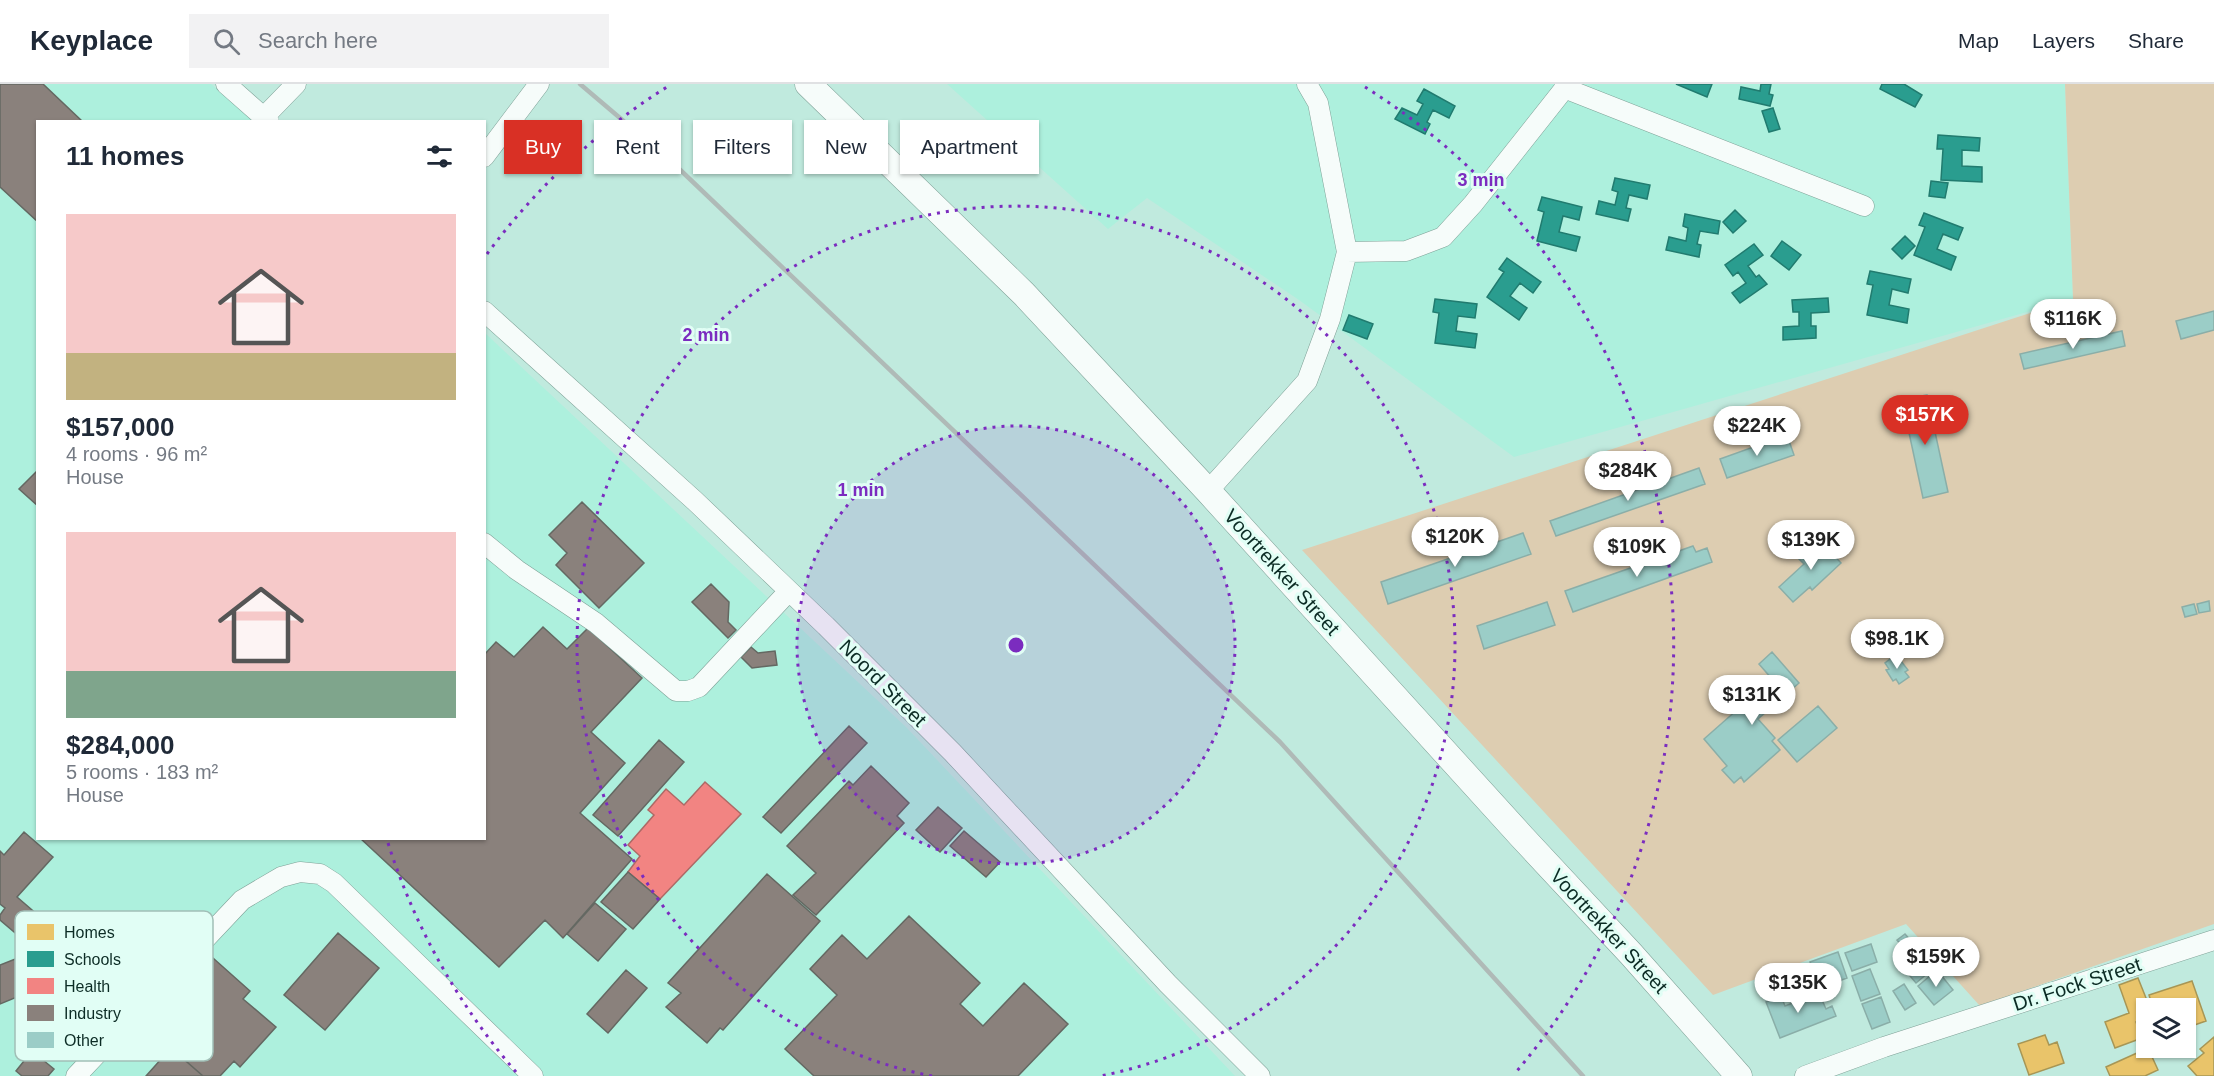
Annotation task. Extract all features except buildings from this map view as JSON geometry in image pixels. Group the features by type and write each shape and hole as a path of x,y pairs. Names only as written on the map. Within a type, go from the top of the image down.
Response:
{"main road":[{"name":"Voortrekker Street","path":"808,84 1024,294 1208,491 1631,954 1739,1076"}],"street":[{"path":"226,84 266,119 296,84"},
{"path":"486,154 538,84"},
{"path":"1208,491 1307,381 1330,319 1347,252 1318,103 1307,84"},
{"path":"1347,252 1406,251 1443,237 1473,204 1566,86 1864,206"},
{"name":"Noord Street","path":"486,315 695,501 826,626 953,753 1168,984 1260,1076"},
{"path":"486,545 517,570 596,623 676,691 688,691 699,687 789,591"},
{"path":"213,931 242,900 281,877 300,872 320,874 334,883 533,1076"},
{"name":"Dr. Fock Street","path":"1805,1076 1884,1047 2211,944"},
{"path":"76,1076 90,1061"}],"shaded area":[{"path":"0,84 211,84 252,120 36,120 36,840 486,840 486,334 906,727 1235,1076 0,1076"},
{"path":"947,84 2065,84 2073,299 1514,457 1299,300 1147,198 1108,229 1039,167 1039,120 987,120"},
{"path":"2065,84 2214,84 2214,924 1980,1006 1906,924 1713,995 1302,550 2073,299"}],"railway":[{"path":"580,84 673,163 1280,742 1583,1076"}]}
